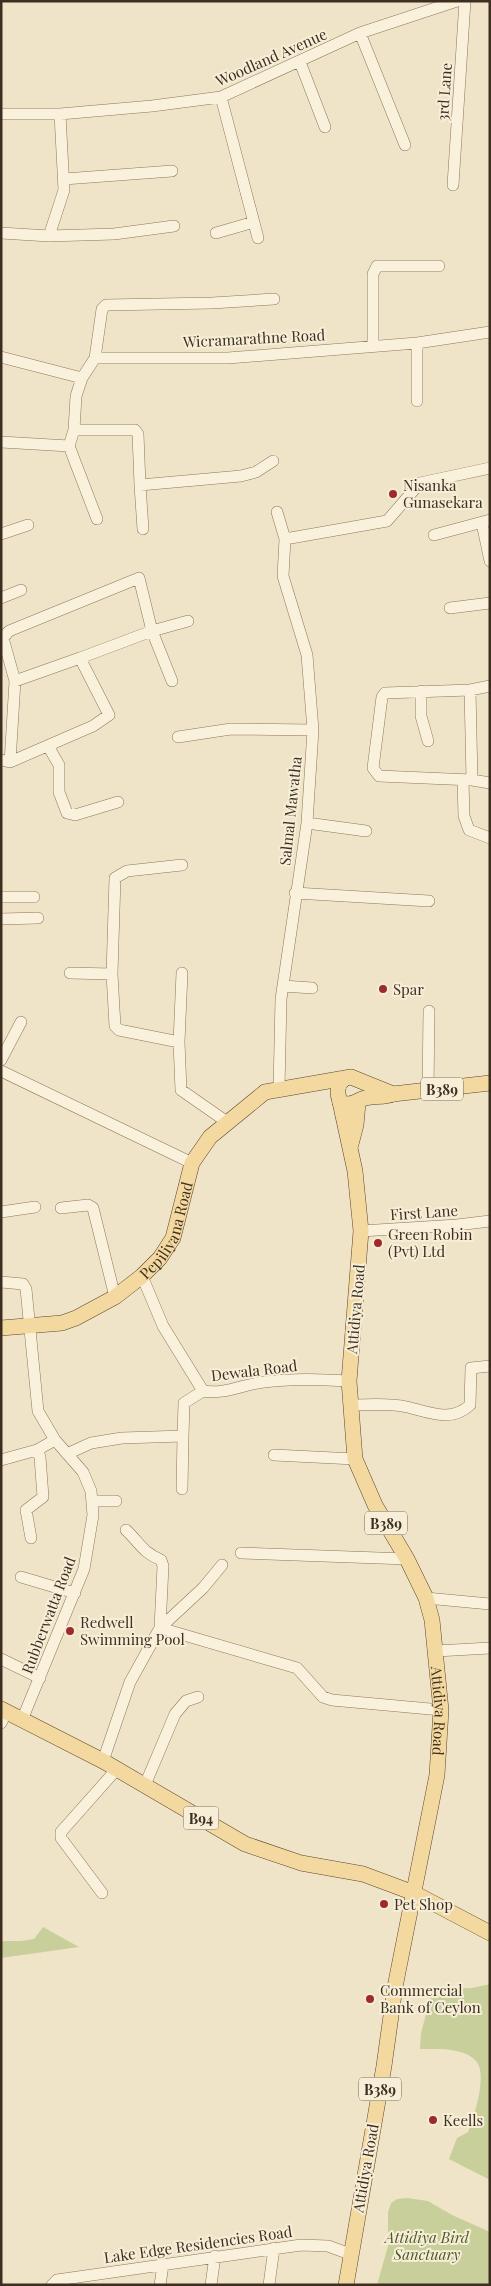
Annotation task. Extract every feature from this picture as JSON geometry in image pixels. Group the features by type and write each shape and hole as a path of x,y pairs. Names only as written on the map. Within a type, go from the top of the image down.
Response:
{"main road":[{"name":"B389","path":"351,1079 394,1094"},
{"path":"351,1079 362,1083 364,1094 360,1101 346,1104 317,1091 296,1088 316,1082 351,1079"},
{"path":"339,1100 337,1092 340,1082 351,1079"},
{"name":"B389","path":"350,1147 360,1101 394,1094 490,1083"},
{"name":"Pepiliyana Road","path":"1,1328 62,1323 76,1318 114,1297 142,1276 160,1258 173,1238 192,1163 210,1137 265,1092 296,1088"},
{"name":"B389","path":"339,1100 350,1147"},
{"name":"Attidiya Road","path":"346,2285 384,2066 395,1986 437,1775 441,1710 432,1620 426,1598 408,1559 375,1505 355,1459 349,1381 361,1231 355,1171 350,1147"},
{"name":"B94","path":"3,1714 22,1720 110,1766 245,1844 301,1863 363,1874 414,1893 490,1933"}],"street":[{"name":"Woodland Avenue","path":"1,114 60,114 152,106 221,97 423,6 457,1"},
{"name":"3rd Lane","path":"453,185 465,1"},
{"path":"360,33 405,145"},
{"path":"300,62 325,127"},
{"path":"221,97 258,238"},
{"path":"49,236 64,190 60,114"},
{"path":"64,179 172,171"},
{"path":"216,233 254,222"},
{"path":"1,233 49,236 114,234 174,226"},
{"path":"373,345 373,274 377,266 439,266"},
{"path":"97,520 69,446 74,430 76,396 82,378 95,358 102,309 106,305 212,303 274,299"},
{"name":"Wicramarathne Road","path":"95,358 228,358 373,345 417,344 490,332"},
{"path":"417,344 418,401"},
{"path":"1,357 82,378"},
{"path":"74,430 135,430 138,434 143,529"},
{"path":"1,442 69,446"},
{"path":"140,485 240,476 256,472 273,461"},
{"path":"285,539 387,521 420,483 490,468"},
{"name":"Salmal Mawatha","path":"278,512 285,539 283,576 307,655 313,730 306,823 281,999 280,1090"},
{"path":"434,535 486,522 490,562"},
{"path":"1,534 28,525"},
{"path":"80,658 109,715 93,726 48,746 6,761 15,681 4,636 139,578 152,631 172,682"},
{"path":"1,598 21,590"},
{"path":"450,608 490,603"},
{"path":"15,681 152,631 188,621"},
{"path":"490,686 470,690 393,691 385,693 382,697 373,768 379,776 468,780 490,783"},
{"path":"470,690 468,780 464,816 469,830 490,838"},
{"path":"421,691 421,716 428,741"},
{"path":"178,737 231,729 313,730"},
{"path":"48,746 58,765 59,792 68,813 75,815 118,802"},
{"path":"306,823 366,831"},
{"path":"178,1042 119,1030 115,1026 112,974 115,878 127,870 182,865"},
{"path":"295,893 428,901"},
{"path":"1,897 34,897"},
{"path":"1,918 38,918"},
{"path":"182,972 178,1042 180,1090 227,1122"},
{"path":"70,973 112,974"},
{"path":"283,986 312,988"},
{"path":"428,1011 428,1091"},
{"path":"1,1060 21,1022"},
{"path":"1,1071 192,1163"},
{"path":"60,1208 88,1205 93,1208 114,1297"},
{"path":"1,1212 35,1206"},
{"name":"First Lane","path":"361,1231 457,1226 490,1221"},
{"name":"Dewala Road","path":"142,1276 163,1326 203,1391 216,1393 262,1382 310,1378 349,1381"},
{"name":"Rubberwatta Road","path":"1,1282 23,1284 26,1289 38,1411 55,1440 83,1472 93,1501 92,1532 84,1569 22,1720"},
{"path":"352,1405 406,1406 424,1413 451,1416 470,1405 471,1368 490,1366"},
{"path":"182,1489 184,1403 203,1391"},
{"path":"67,1454 92,1442 122,1438 183,1436"},
{"path":"1,1460 37,1450 55,1440"},
{"path":"31,1538 26,1510 43,1497 40,1457 37,1450"},
{"path":"274,1455 355,1459"},
{"path":"93,1501 116,1501"},
{"path":"126,1530 137,1540 143,1551 161,1560 163,1566 160,1628"},
{"path":"241,1552 408,1559"},
{"path":"102,1893 61,1838 61,1832 110,1766 130,1682 160,1628 203,1588 222,1565"},
{"path":"21,1577 75,1592"},
{"path":"426,1598 490,1604"},
{"path":"160,1628 297,1668 323,1697 332,1700 441,1710"},
{"path":"436,1651 490,1648"},
{"path":"1,1659 40,1678"},
{"path":"145,1785 175,1714 186,1701 198,1697"},
{"name":"Lake Edge Residencies Road","path":"52,2285 57,2280 101,2279 214,2256 301,2245 328,2246 350,2254"},
{"path":"269,2285 274,2248"},
{"path":"211,2285 214,2256"},
{"path":"160,2285 163,2265"}],"green space":[{"path":"43,1927 79,1947 1,1958 1,1941 34,1939"},
{"path":"490,1984 490,2180 449,2159 457,2138 468,2132 479,2096 481,2075 476,2061 471,2056 457,2051 420,2049 421,2033 432,1992 436,1989 472,1988"},
{"name":"Attidiya Bird Sanctuary","path":"407,2198 428,2201 452,2215 490,2232 490,2285 377,2285 388,2246 388,2212 391,2203 397,2199"}],"place":[{"name":"Nisanka Gunasekara","path":"393,494"},
{"name":"Spar","path":"383,989"},
{"name":"Green Robin (Pvt) Ltd","path":"378,1243"},
{"name":"Redwell Swimming Pool","path":"70,1631"},
{"name":"Pet Shop","path":"384,1904"},
{"name":"Commercial Bank of Ceylon","path":"370,1999"},
{"name":"Keells","path":"433,2120"}]}
